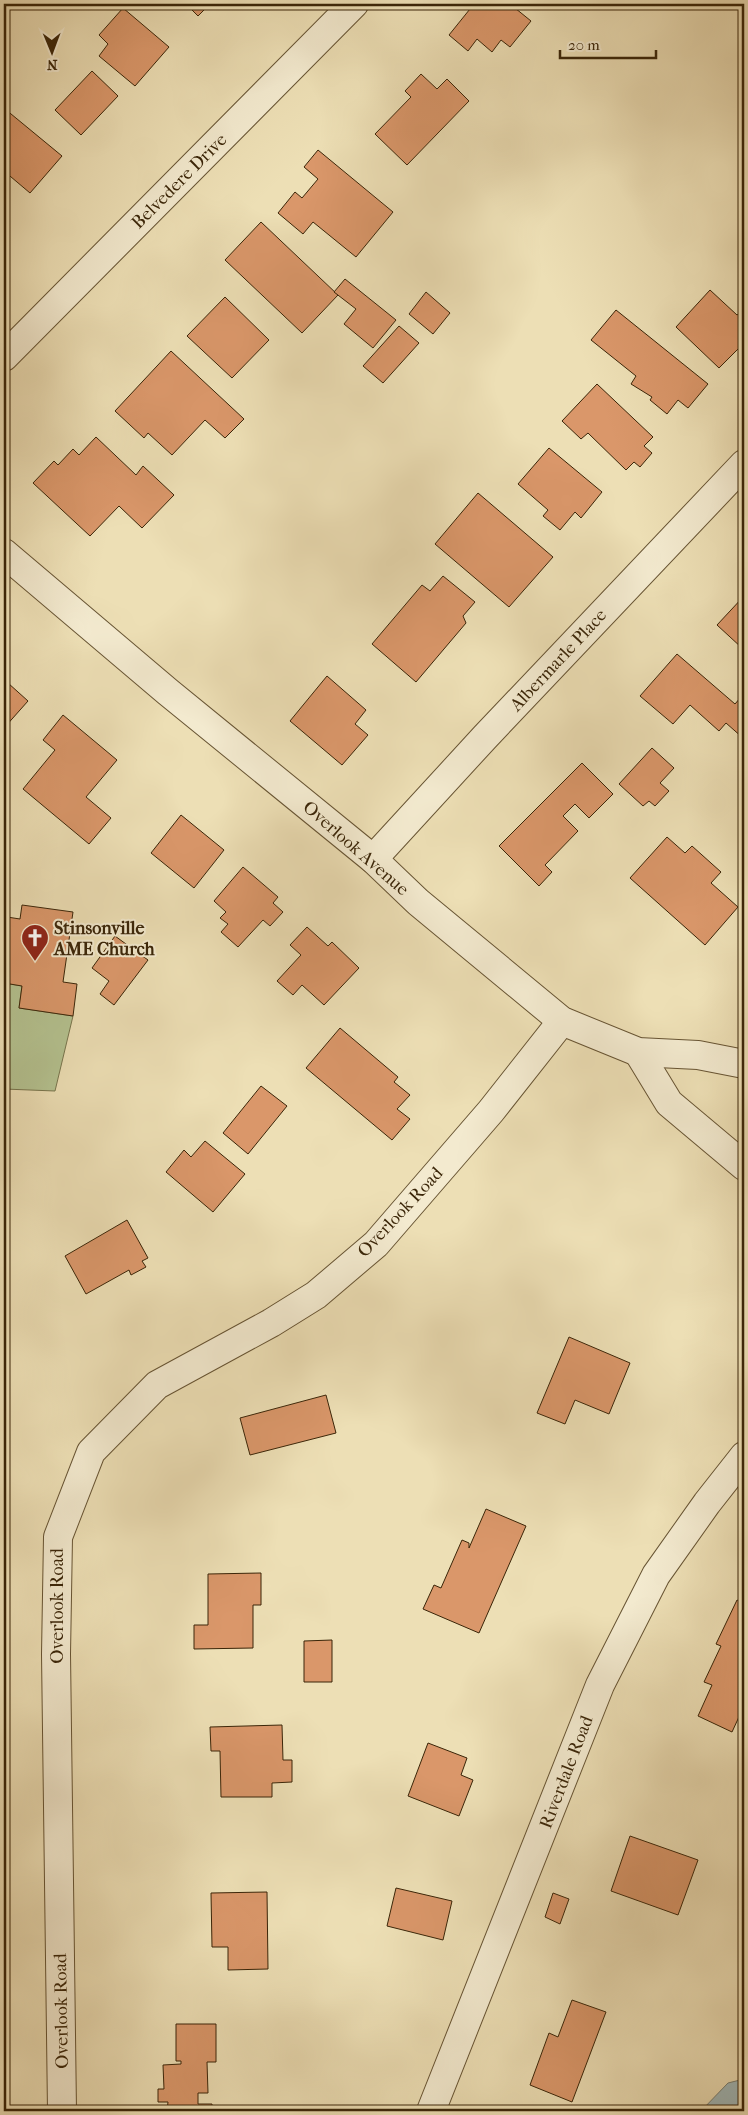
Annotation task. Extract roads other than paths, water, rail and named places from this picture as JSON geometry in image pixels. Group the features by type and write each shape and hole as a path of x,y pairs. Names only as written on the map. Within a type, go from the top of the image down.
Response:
{"street":[{"name":"Belvedere Drive","path":"4,357 354,4"},
{"name":"Albermarle Place","path":"373,859 484,737 744,464"},
{"name":"Overlook Avenue","path":"4,553 168,692 373,859 418,902 562,1021 638,1052 698,1055 744,1064"},
{"name":"Overlook Road","path":"62,2111 56,1654 58,1537 92,1452 157,1385 271,1323 308,1299 376,1244 491,1111 562,1021"},
{"path":"638,1052 669,1103 744,1166"},
{"name":"Riverdale Road","path":"431,2111 600,1685 656,1575 707,1502 744,1456"}],"water":[{"path":"744,2079 744,2111 701,2111 728,2083"}],"place":[{"name":"Stinsonville AME Church","path":"35,962"}]}
